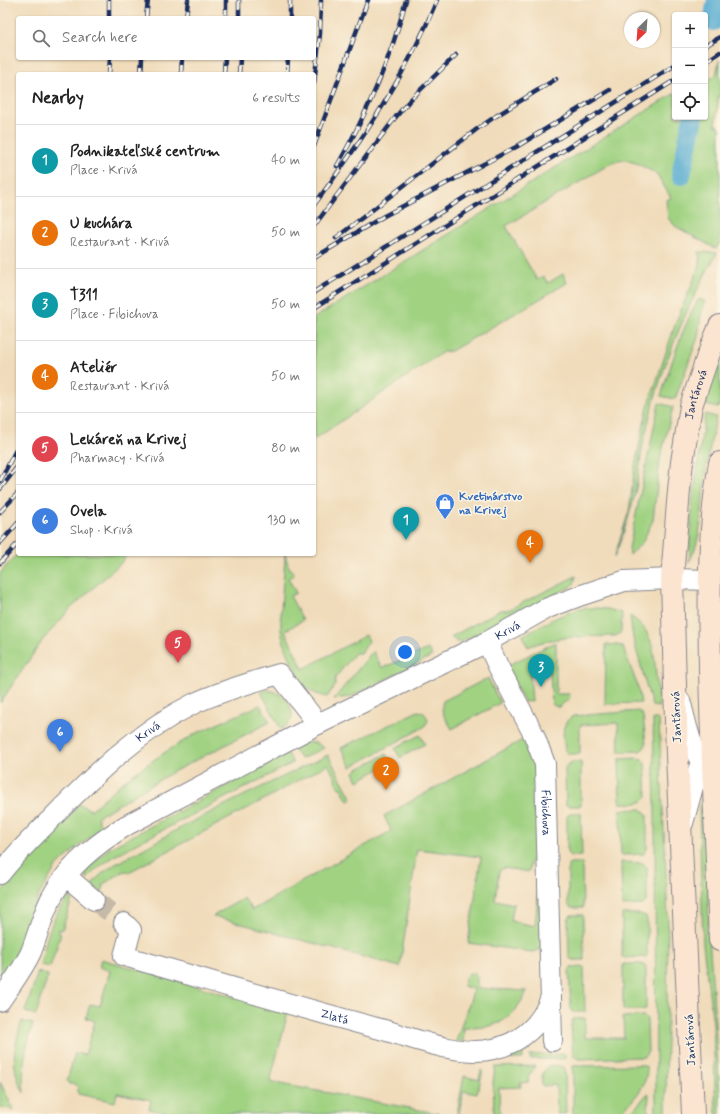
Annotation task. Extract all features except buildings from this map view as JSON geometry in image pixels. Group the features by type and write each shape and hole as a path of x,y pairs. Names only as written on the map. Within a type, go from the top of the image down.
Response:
{"street":[{"name":"Jantárová","path":"693,1114 672,579 679,483 691,406 720,326"},
{"path":"720,463 713,516 709,580 710,677 718,827 720,940"},
{"name":"Krivá","path":"0,1000 26,961 45,910 54,893 66,876 98,844 127,825 318,724 487,642 545,609 582,594 624,581 672,579 709,580"},
{"name":"Fibichova","path":"487,642 534,736 544,759 546,769 552,1041"},
{"name":"Krivá","path":"0,874 30,840 82,787 121,752 161,723 193,704 228,689 278,674 318,724"},
{"path":"710,677 720,701"},
{"path":"675,684 696,754 714,761"},
{"path":"681,833 691,792 714,761"},
{"path":"66,876 94,900"},
{"name":"Zlatá","path":"127,927 124,956 457,1050 492,1050 515,1041 532,1029 541,1020 551,997"}],"green space":[{"path":"720,60 720,89 715,125 720,127 720,242 716,249 675,226 668,218 666,200 671,198 657,174 636,163 625,160 613,162 506,226 537,280 543,276 548,283 563,274 567,283 451,351 443,352 316,438 316,317 672,95 672,120 708,120 708,80 716,75"},
{"path":"699,252 717,253 684,317 659,384 644,438 632,506 614,558 629,511 635,466 647,410 676,322 700,265"},
{"path":"698,300 705,302 701,315 698,337 675,399 661,396 682,335"},
{"path":"720,356 720,401 718,408 706,405 710,383"},
{"path":"659,403 673,407 660,460 653,520 642,543 630,555 629,548"},
{"path":"705,414 716,417 707,465 699,533 694,552 689,562 692,504"},
{"path":"16,555 125,557 121,563 71,608 42,641 0,703 0,573"},
{"path":"286,556 288,565 294,575 288,578 296,593 290,596 303,620 285,631 303,669 366,635 369,641 361,653 355,653 335,678 335,686 327,697 314,693 307,688 287,651 281,629"},
{"path":"576,576 574,584 570,587 461,642 457,642 451,637 500,610 508,610"},
{"path":"580,609 608,609 622,613 621,633 615,636 550,640 528,647 522,636 565,614"},
{"path":"630,616 643,628 651,642 659,707 652,706 633,638"},
{"path":"556,642 556,694 569,694 570,698 559,707 552,704 550,672 530,674 532,701 524,702 506,666"},
{"path":"606,644 623,647 638,687 641,703 605,704"},
{"path":"428,649 432,656 350,697 334,699 373,651 382,668"},
{"path":"488,678 500,703 452,729 442,709 443,701"},
{"path":"268,690 273,691 283,697 291,707 291,719 286,726 281,729 261,692"},
{"path":"260,705 270,722 173,772 97,817 102,828 56,867 39,895 13,962 4,972 0,974 0,893 79,804 91,810 126,779 167,751 197,733"},
{"path":"418,711 424,713 427,717 428,721 424,727 351,767 341,748"},
{"path":"639,711 643,716 646,744 640,751 619,752 618,723 580,725 580,754 569,754 565,751 563,736 564,727 573,716"},
{"path":"653,719 657,719 659,721 668,917 666,1114 656,1114 655,816"},
{"path":"420,735 425,744 400,758 395,748"},
{"path":"526,738 539,763 542,794 534,795 534,814 543,815 543,844 530,863 529,872 504,868 499,871 495,900 514,904 511,921 535,926 539,886 542,949 532,952 468,943 481,857 417,849 400,967 213,916 244,898 252,910 391,831 384,816"},
{"path":"307,742 316,743 324,748 301,759 293,749"},
{"path":"288,753 293,763 122,852 102,865 87,879 85,873 89,867 108,849"},
{"path":"386,754 391,762 358,781 354,772 356,770"},
{"path":"328,755 352,799 348,801 341,788 339,788 328,764 129,872 124,871 102,885 104,888 101,892 91,886 102,874 122,860 188,824"},
{"path":"619,759 642,759 645,763 647,796 639,803 620,803"},
{"path":"572,762 581,762 581,806 566,805 565,768"},
{"path":"703,802 706,808 709,935 720,1094 720,1114 716,1114 713,1024 703,945 699,807"},
{"path":"641,809 647,815 647,849 644,854 621,855 620,810"},
{"path":"573,813 581,813 582,856 570,856 567,853 567,817"},
{"path":"621,862 643,863 647,867 647,900 643,905 622,906"},
{"path":"582,863 583,908 571,908 568,904 568,864"},
{"path":"69,897 72,899 62,930 59,929 59,933 61,934 50,967 40,965 47,937 53,921"},
{"path":"622,914 640,914 646,916 646,957 622,958"},
{"path":"571,915 583,915 584,960 573,960 569,958 568,920"},
{"path":"101,959 288,1012 270,1082 441,1114 197,1114 195,1111 191,1110 188,1111 187,1114 173,1114 149,1109 151,1100 117,1093 115,1102 78,1094 78,1087 74,1084 69,1084 67,1081 75,1053 85,1055 95,1021 86,1018 90,1004 100,1006 110,971 99,967"},
{"path":"623,964 642,964 646,966 646,1009 623,1010"},
{"path":"584,967 585,1012 573,1012 571,1008 569,971 571,968"},
{"path":"38,972 48,975 36,1015 25,1012"},
{"path":"471,973 475,973 477,977 477,988 527,991 515,1010 502,1021 486,1027 464,1028 463,1042 456,1041 474,989 463,986 466,978"},
{"path":"644,1016 647,1019 648,1052 644,1057 580,1059 573,1056 571,1025 573,1019 585,1018 585,1038 624,1038 623,1017"},
{"path":"22,1021 33,1024 25,1058 23,1075 24,1093 17,1074 14,1057"},
{"path":"523,1047 523,1059 499,1059 501,1056"},
{"path":"565,1054 565,1059 530,1059 530,1055"},
{"path":"555,1065 563,1067 565,1073 566,1114 557,1114 556,1085 542,1086 544,1071 548,1066"},
{"path":"641,1065 647,1067 645,1081 638,1093 619,1114 573,1114 573,1066"},
{"path":"535,1066 528,1078 529,1082 520,1083 521,1087 499,1088 500,1114 494,1114 493,1082 495,1067"},
{"path":"481,1070 483,1071 477,1094 463,1091 459,1114 457,1114 464,1076 479,1080"},
{"path":"0,1082 14,1110 0,1107"},
{"path":"648,1093 648,1114 630,1114"}],"waterway":[{"path":"713,21 717,0"},
{"path":"681,175 692,120"}],"tunnel":[{"path":"94,900 124,923"}],"railway":[{"path":"109,0 109,16"},
{"path":"146,16 148,0"},
{"path":"186,16 188,0"},
{"path":"226,0 226,16"},
{"path":"239,0 239,16"},
{"path":"290,0 290,16"},
{"path":"315,72 320,34 321,0"},
{"path":"316,141 368,0"},
{"path":"337,166 368,106 377,85 393,43 406,0"},
{"path":"316,202 350,156 397,81 412,55 437,0"},
{"path":"708,44 720,37"},
{"path":"708,60 720,52"},
{"path":"316,223 409,101 456,55"},
{"path":"109,72 110,60"},
{"path":"141,72 142,60"},
{"path":"181,72 182,60"},
{"path":"224,72 225,60"},
{"path":"239,72 240,60"},
{"path":"287,72 288,60"},
{"path":"316,291 672,67"},
{"path":"336,238 477,129 556,79"},
{"path":"316,307 672,82"},
{"path":"316,257 384,216 516,147 610,90"},
{"path":"0,481 16,450"},
{"path":"0,489 16,469"},
{"path":"0,512 16,495"},
{"path":"0,543 16,525"},
{"path":"0,563 16,545"}],"place":[{"name":"Kvetinárstvo na Krivej","path":"445,520"},
{"name":"Podnikateľské centrum","path":"406,540"},
{"name":"Ateliér","path":"530,563"},
{"name":"Lekáreň na Krivej","path":"178,663"},
{"name":"T311","path":"541,687"},
{"name":"Ovela","path":"60,752"},
{"name":"U kuchára","path":"386,790"}]}
